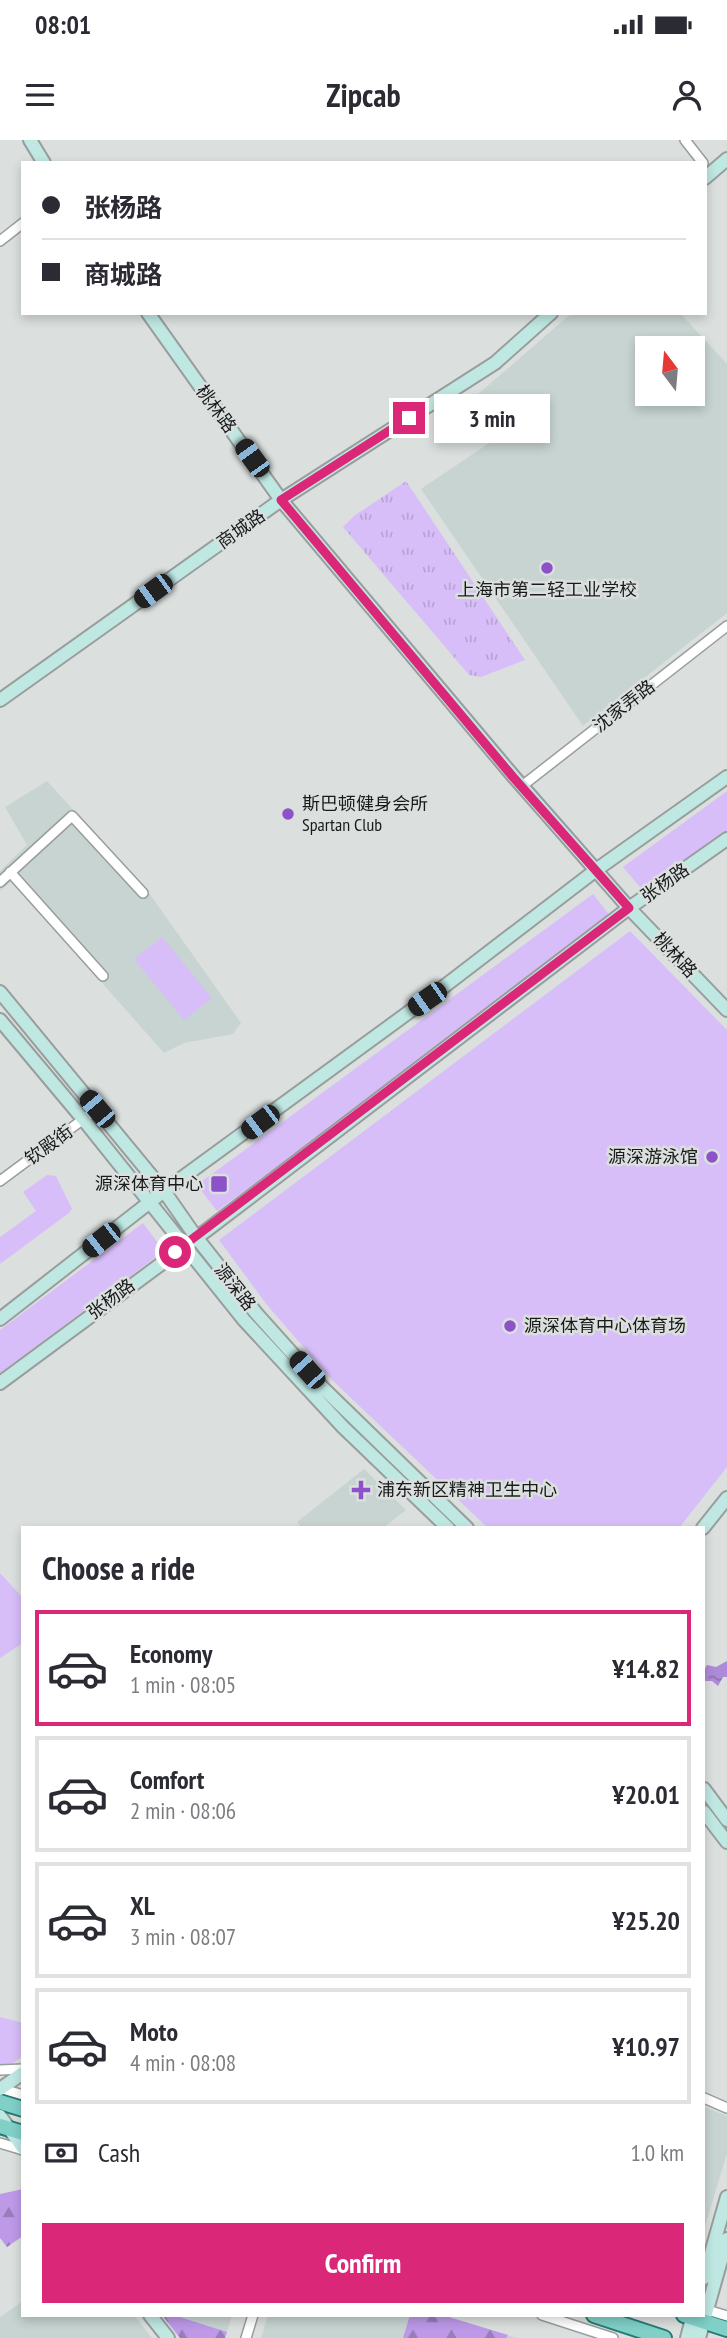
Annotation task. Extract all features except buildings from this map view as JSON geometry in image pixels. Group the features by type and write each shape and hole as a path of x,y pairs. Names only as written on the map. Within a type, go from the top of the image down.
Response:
{"main road":[{"path":"30,140 43,161"},
{"path":"707,169 727,159"},
{"name":"桃林路","path":"149,315 281,500 522,786 629,908 727,1010"},
{"name":"商城路","path":"0,699 281,500 495,363 549,315"},
{"path":"0,1319 164,1191 446,985 596,870 727,777"},
{"name":"张杨路","path":"0,1383 629,908 727,839"},
{"name":"源深路","path":"0,992 164,1191 196,1237 256,1313 324,1389 465,1526"},
{"name":"源深路","path":"0,1020 244,1320 317,1401 446,1526"},
{"path":"705,1526 727,1498"},
{"path":"705,1790 727,1820"},
{"path":"705,1813 727,1842"},
{"path":"0,2088 21,2072"},
{"path":"0,2102 21,2108"},
{"path":"0,2116 21,2146"},
{"path":"705,2274 727,2197"},
{"path":"705,2295 727,2239"},
{"path":"152,2317 168,2338"},
{"path":"600,2317 664,2338"},
{"path":"687,2338 696,2317"},
{"path":"697,2317 699,2338"},
{"path":"701,2317 727,2329"}],"street":[{"path":"685,140 700,161"},
{"path":"0,240 21,224"},
{"name":"沈家弄路","path":"522,786 727,626"},
{"path":"0,881 72,816 143,893"},
{"path":"10,872 103,976"},
{"name":"钦殿街","path":"0,1181 97,1109"},
{"path":"0,2070 21,2071"},
{"path":"0,2088 21,2094"},
{"path":"705,2098 727,2108"},
{"path":"0,2143 21,2148"},
{"path":"705,2315 727,2316"},
{"path":"246,2338 252,2317"},
{"path":"548,2317 613,2338"}],"shaded area":[{"path":"570,315 682,315 701,336 635,336 635,406 705,406 705,340 727,364 727,613 583,726 421,489 507,431 478,394"},
{"path":"47,781 149,893 241,1023 233,1034 184,1043 164,1053 12,881 0,891 0,871 27,845 5,807"},
{"name":"浦东新区精神卫生中心","path":"364,1469 406,1510 386,1526 300,1526 297,1522"},
{"path":"705,2107 727,2116 727,2153 705,2227"},
{"path":"21,2302 21,2317 136,2317 152,2338 0,2338 0,2317"},
{"path":"181,2317 231,2317 227,2332"},
{"path":"267,2317 449,2317 517,2338 261,2338"}],"green space":[{"path":"406,481 525,660 481,677 469,675 343,527 354,516"},
{"path":"727,791 727,832 644,892 623,867"},
{"path":"593,894 614,921 217,1211 197,1185"},
{"name":"源深体育中心","path":"630,931 727,1030 727,1467 681,1526 486,1526 332,1380 267,1305 219,1240"},
{"path":"162,937 212,998 184,1020 134,959"},
{"path":"47,1175 56,1176 72,1209 0,1264 0,1237 36,1211 23,1192"},
{"path":"143,1223 164,1251 0,1373 0,1330"},
{"path":"0,1573 21,1596 21,1644 0,1658"},
{"path":"0,2017 21,2022 21,2057 7,2067 0,2065"},
{"path":"21,2189 21,2237 7,2247 0,2238 0,2194"},
{"path":"164,2317 180,2317 227,2332 225,2338 180,2338"},
{"path":"409,2317 449,2317 508,2335 506,2338 403,2338"}],"water":[{"path":"727,1661 727,1677 723,1677 718,1686 712,1681 705,1681 707,1665 716,1667"}],"place":[{"name":"上海市第二轻工业学校","path":"547,568"},
{"name":"斯巴顿健身会所 Spartan Club","path":"288,814"},
{"name":"源深游泳馆","path":"712,1157"},
{"name":"源深体育中心","path":"219,1184"},
{"name":"源深体育中心体育场","path":"510,1326"},
{"name":"浦东新区精神卫生中心","path":"361,1490"}],"route":[{"path":"175,1252 629,908 513,777 281,500 409,418"}]}
